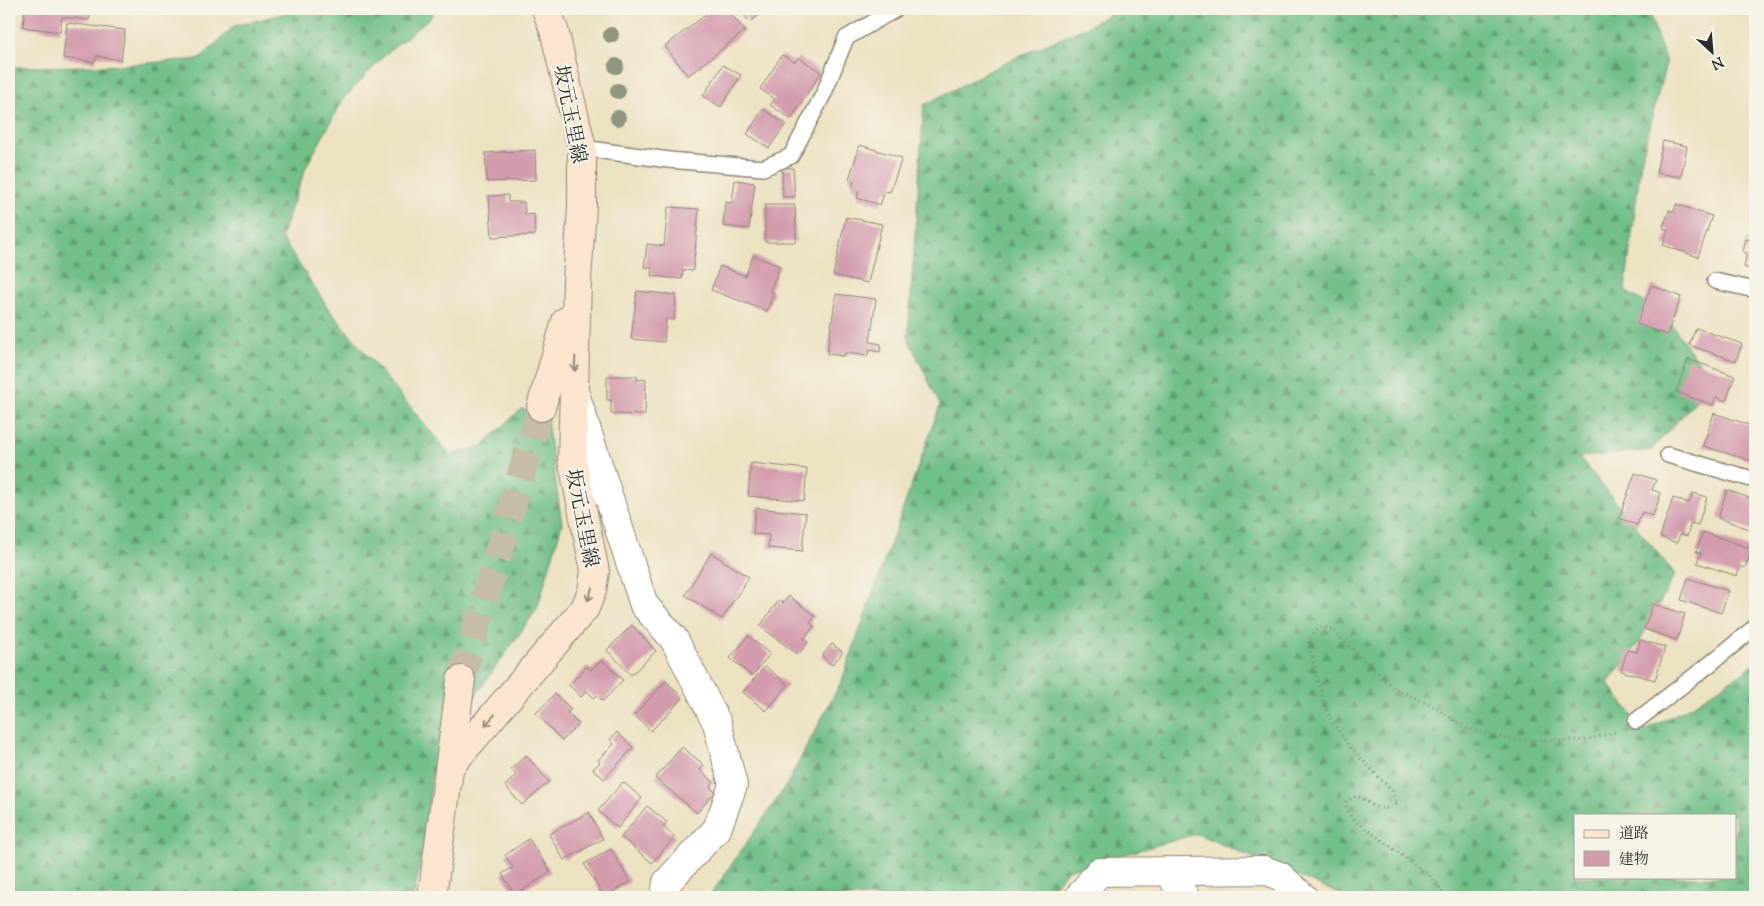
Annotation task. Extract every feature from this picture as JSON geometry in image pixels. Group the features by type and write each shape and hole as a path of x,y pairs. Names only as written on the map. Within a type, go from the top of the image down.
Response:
{"street":[{"name":"坂元玉里線","path":"451,765 585,608 592,592 595,571 572,459 577,281 582,206 582,148 554,30 546,9"},
{"name":"坂元玉里線","path":"541,407 577,281"},
{"path":"574,391 644,605 674,639 717,723 733,785 717,828 668,882 665,897"},
{"path":"432,897 461,680"},
{"path":"1079,897 1099,872 1264,870 1280,876 1303,897"},
{"path":"1168,871 1185,897"}],"lane":[{"path":"582,148 669,160 762,168 791,156 824,93 846,38 896,9"},
{"path":"1715,281 1755,290"},
{"path":"1668,456 1755,480"},
{"path":"1636,720 1755,627"}],"path":[{"path":"1444,897 1438,885 1429,875 1352,819 1346,808 1346,802 1358,796 1381,809 1391,808 1397,803 1392,791 1351,748 1331,721 1322,699 1309,642 1315,631 1321,626 1331,629 1393,688 1431,705 1468,729 1515,740 1584,740 1614,733 1636,720"}],"green space":[{"path":"303,9 433,9 432,16 387,53 344,98 306,167 281,237 328,308 450,455 482,446 521,409 546,416 562,524 537,609 470,703 433,770 419,872 413,897 9,897 9,67 106,66 200,59 234,26"},
{"path":"1119,9 1648,9 1666,63 1641,161 1625,291 1664,314 1713,382 1651,450 1579,457 1675,574 1639,642 1608,683 1644,731 1693,705 1755,664 1755,897 1347,897 1197,834 1068,870 1044,897 709,897 786,786 842,680 940,405 908,338 924,105 1008,61 1085,28"}],"building":[{"path":"25,9 91,9 89,20 62,17 60,32 23,27"},
{"path":"713,9 727,9 745,31 688,76 665,46"},
{"path":"739,9 767,9 750,22"},
{"path":"67,23 125,30 121,60 96,56 95,62 63,58"},
{"path":"782,55 795,62 798,57 821,72 791,119 770,105 775,99 760,89"},
{"path":"723,65 741,75 721,107 703,96"},
{"path":"763,109 786,124 769,148 747,134"},
{"path":"1663,141 1687,146 1681,177 1656,173"},
{"path":"860,145 902,158 890,192 885,191 880,205 857,198 859,191 852,188 854,181 849,179"},
{"path":"535,150 536,180 487,182 485,153"},
{"path":"782,168 793,168 795,197 783,197"},
{"path":"735,180 755,183 749,229 723,226 725,202 732,203"},
{"path":"508,195 508,202 524,202 525,215 534,214 535,235 492,237 489,196"},
{"path":"1676,204 1712,216 1698,257 1663,245 1668,230 1663,228 1669,210 1674,212"},
{"path":"765,205 795,205 796,242 765,242"},
{"path":"668,207 699,209 693,271 683,270 682,279 651,276 652,268 644,267 647,244 664,246"},
{"path":"846,217 882,224 868,283 833,275"},
{"path":"1746,239 1755,241 1755,270 1744,267 1747,253 1743,252"},
{"path":"753,256 780,266 770,291 774,292 767,311 711,290 720,266 745,276"},
{"path":"1651,285 1681,297 1667,335 1637,324"},
{"path":"637,291 676,295 674,320 666,319 664,342 631,339"},
{"path":"836,294 876,299 870,342 881,344 880,352 869,350 868,356 845,353 844,356 827,354"},
{"path":"1696,328 1742,344 1736,361 1689,345"},
{"path":"1688,359 1735,376 1726,401 1716,397 1713,405 1676,392"},
{"path":"607,376 637,376 637,380 646,379 645,415 611,414 611,400 607,400"},
{"path":"1714,413 1755,427 1755,462 1703,446"},
{"path":"751,463 807,469 804,501 748,496"},
{"path":"1635,473 1656,480 1652,490 1661,493 1653,516 1642,512 1637,525 1619,518"},
{"path":"1727,490 1755,500 1755,531 1718,518"},
{"path":"1693,493 1707,497 1698,525 1691,523 1687,536 1680,534 1677,543 1660,537 1673,498 1689,503"},
{"path":"756,508 806,513 802,551 768,548 769,535 753,534"},
{"path":"1703,532 1752,549 1745,568 1740,566 1737,576 1697,563 1701,553 1696,552"},
{"path":"711,553 749,577 722,619 685,595"},
{"path":"1688,578 1729,591 1721,613 1681,600"},
{"path":"789,596 815,616 810,623 814,626 804,639 808,642 798,655 760,626 779,600 783,603"},
{"path":"1653,604 1685,614 1677,640 1644,629"},
{"path":"632,625 656,651 631,675 607,650"},
{"path":"748,636 770,654 752,676 730,658"},
{"path":"1640,640 1665,647 1655,680 1621,671 1627,650 1637,652"},
{"path":"832,644 843,652 832,665 822,656"},
{"path":"602,660 623,680 603,701 597,695 594,698 587,691 581,697 569,685 587,666 591,670"},
{"path":"765,666 788,685 766,711 743,692"},
{"path":"666,681 683,698 651,731 634,715"},
{"path":"555,694 571,709 567,713 579,724 562,741 536,713"},
{"path":"617,732 633,748 604,779 593,769 600,762 598,760 614,744 610,740"},
{"path":"682,747 704,765 700,770 714,782 710,787 715,792 697,813 655,778"},
{"path":"526,755 549,782 522,805 505,786 516,775 511,769"},
{"path":"623,782 642,798 618,828 598,811"},
{"path":"647,806 667,822 663,827 675,837 652,863 621,837"},
{"path":"589,812 603,839 564,860 549,834"},
{"path":"529,839 551,872 515,895 502,874 513,867 505,855"},
{"path":"611,849 630,882 604,897 584,864"}],"tunnel":[{"path":"461,680 541,407"}]}
